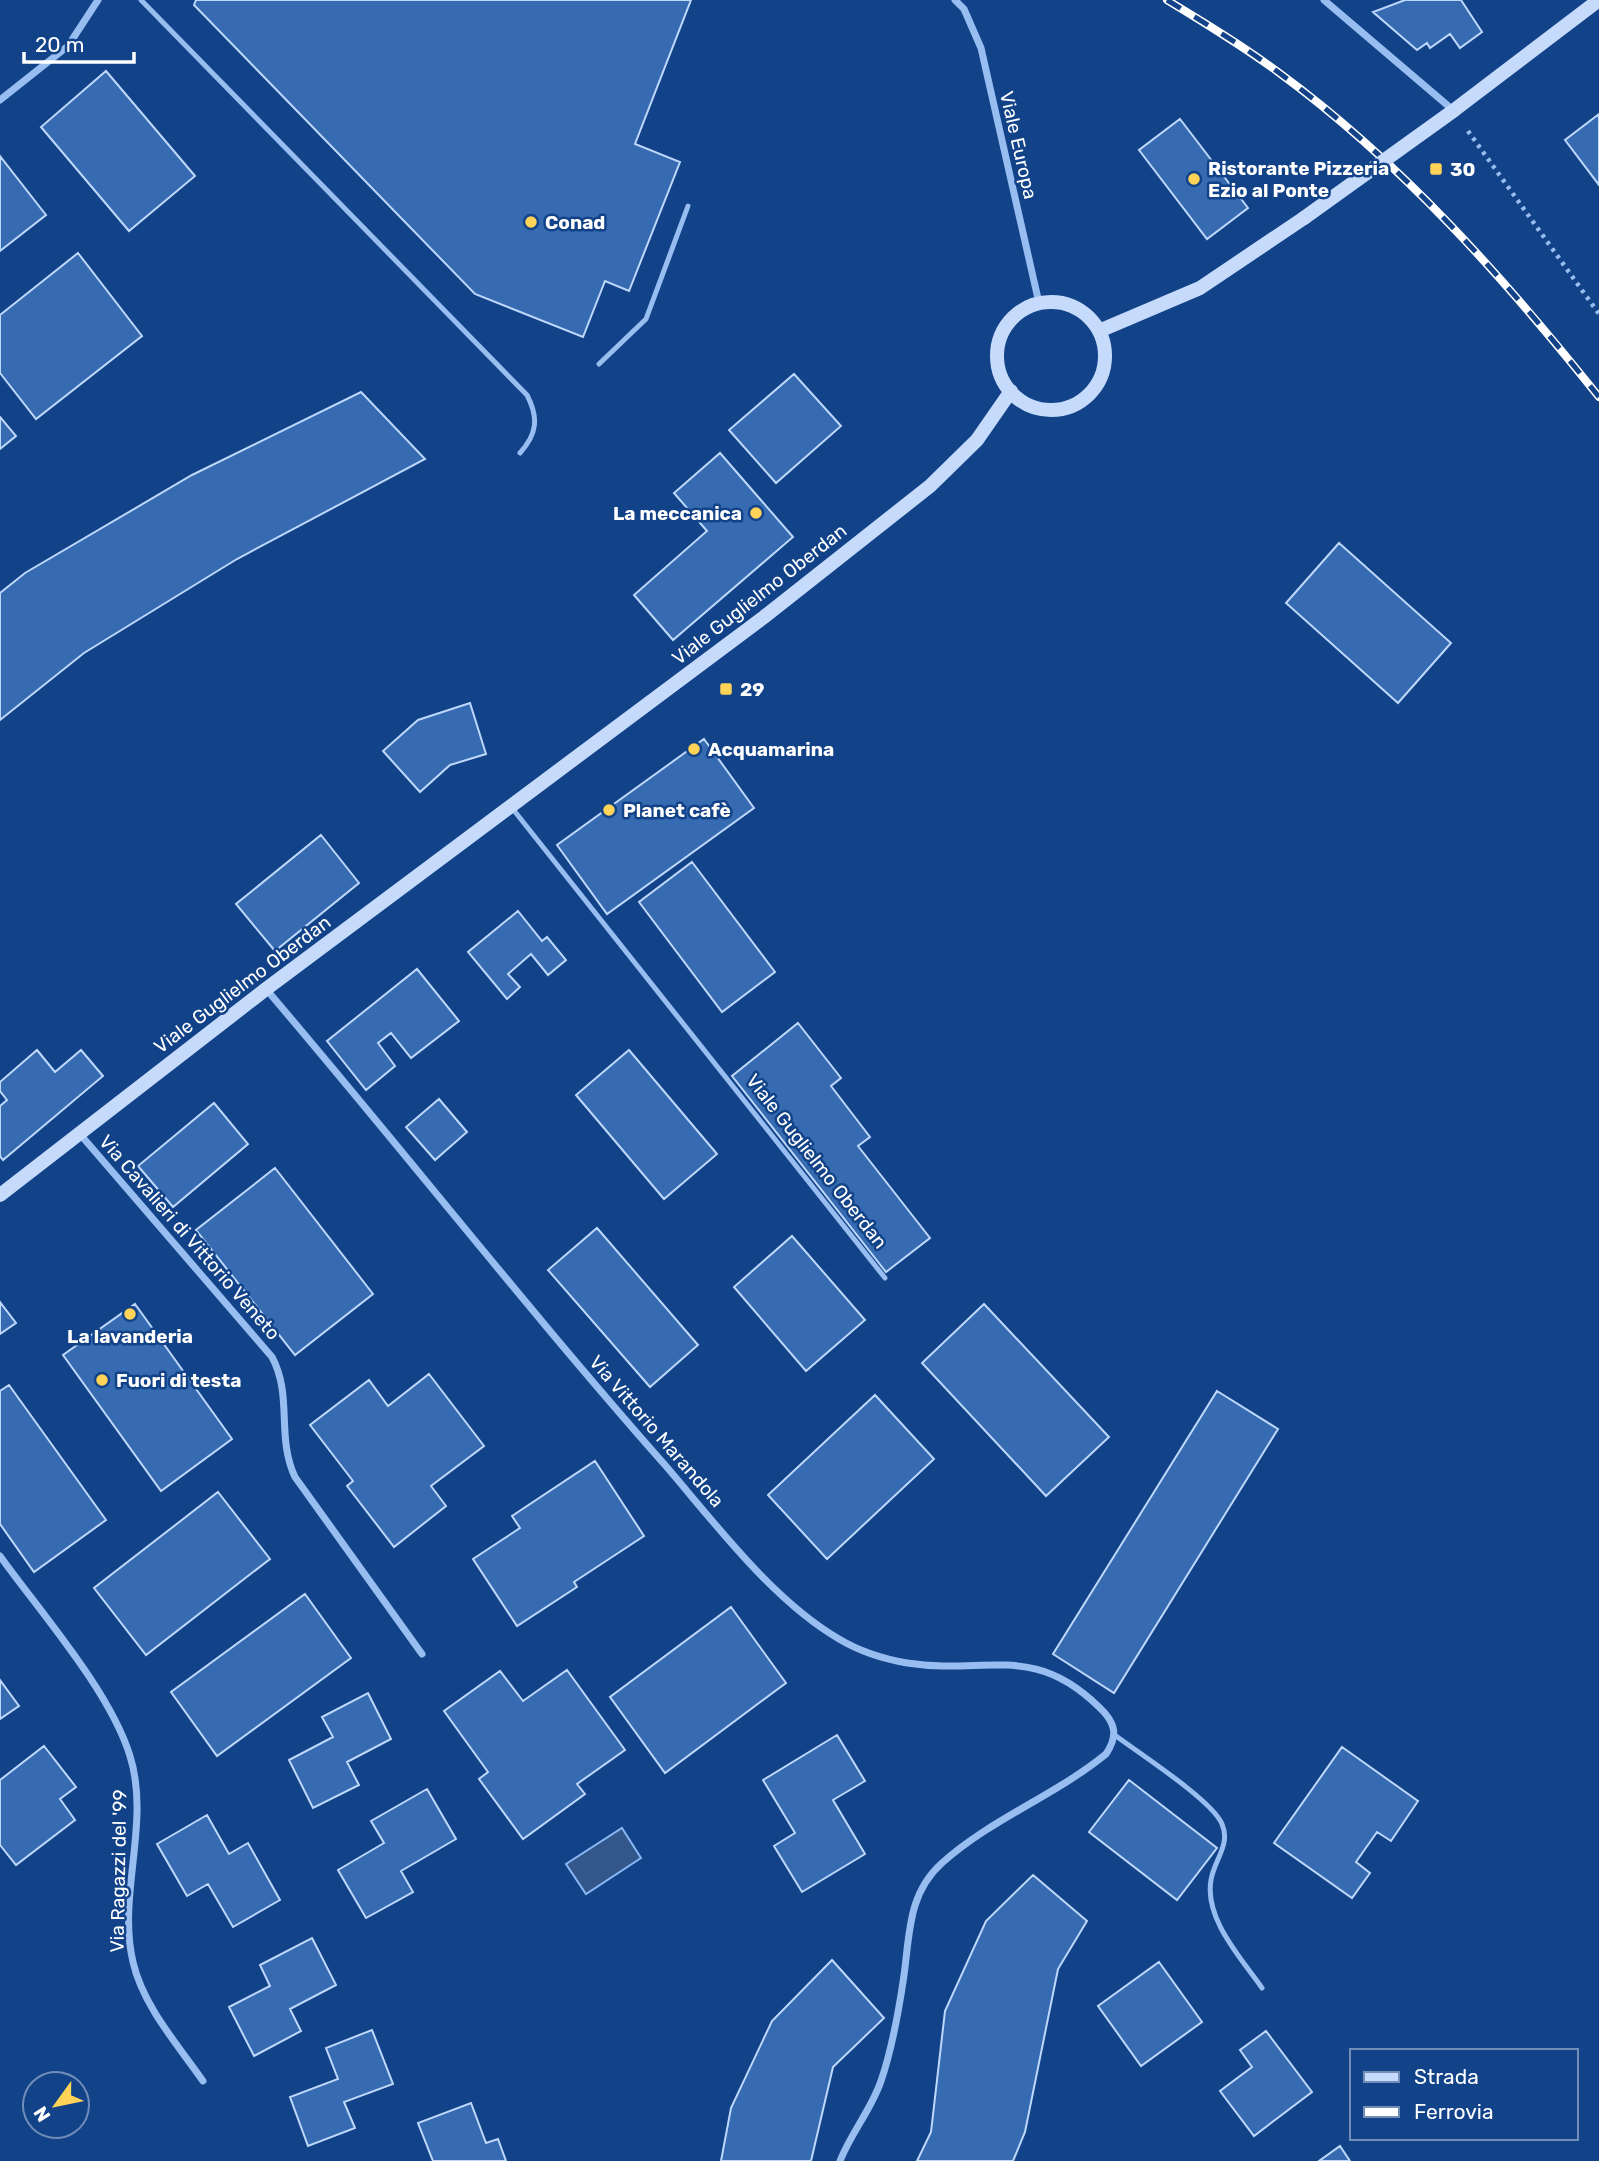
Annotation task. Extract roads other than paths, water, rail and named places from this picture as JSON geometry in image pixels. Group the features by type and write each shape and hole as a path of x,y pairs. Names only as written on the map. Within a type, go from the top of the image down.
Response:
{"main road":[{"path":"1099,331 1200,288 1304,218 1453,111 1599,0"},
{"path":"1039,303 1071,305 1085,313 1099,331 1106,355 1103,372 1096,387 1084,400 1069,408 1051,410 1034,407 1011,391 999,371 997,353 1001,336 1009,321 1023,309 1039,303"},
{"name":"Viale Guglielmo Oberdan","path":"0,1195 266,989 764,617 930,486 977,440 1011,391"}],"street":[{"path":"0,100 68,46 98,0"},
{"name":"Viale Europa","path":"955,0 964,9 981,48 1039,303"},
{"path":"1324,0 1453,111"},
{"name":"Via Vittorio Marandola","path":"266,989 631,1427 772,1585 802,1613 847,1643 901,1662 946,1666 1008,1664 1055,1673 1104,1711 1116,1736"},
{"name":"Via Cavalieri di Vittorio Veneto","path":"79,1133 272,1357 285,1394 284,1447 295,1477 422,1654"},
{"name":"Via Ragazzi del '99","path":"0,1556 99,1694 130,1757 136,1797 129,1929 133,1963 155,2012 203,2081"},
{"path":"839,2161 875,2096 886,2067 899,2012 910,1919 924,1885 941,1864 964,1846 1100,1759 1112,1746 1116,1736"}],"lane":[{"path":"141,0 527,395 534,410 536,425 531,441 520,453"},
{"path":"599,364 646,319 688,206"},
{"name":"Viale Guglielmo Oberdan","path":"510,806 885,1278"},
{"name":"Via Vittorio Marandola","path":"1116,1736 1201,1799 1219,1816 1223,1825 1224,1845 1211,1879 1212,1900 1225,1933 1262,1988"}],"water":[{"path":"622,1828 641,1858 586,1894 566,1864"}],"railway":[{"path":"1167,0 1265,62 1367,144 1409,183 1489,266 1599,397"}],"place":[{"name":"30","path":"1436,169"},
{"name":"Ristorante Pizzeria Ezio al Ponte","path":"1194,179"},
{"name":"Conad","path":"531,222"},
{"name":"La meccanica","path":"756,513"},
{"name":"29","path":"726,689"},
{"name":"Acquamarina","path":"694,749"},
{"name":"Planet cafè","path":"609,810"},
{"name":"La lavanderia","path":"130,1314"},
{"name":"Fuori di testa","path":"102,1380"}]}
